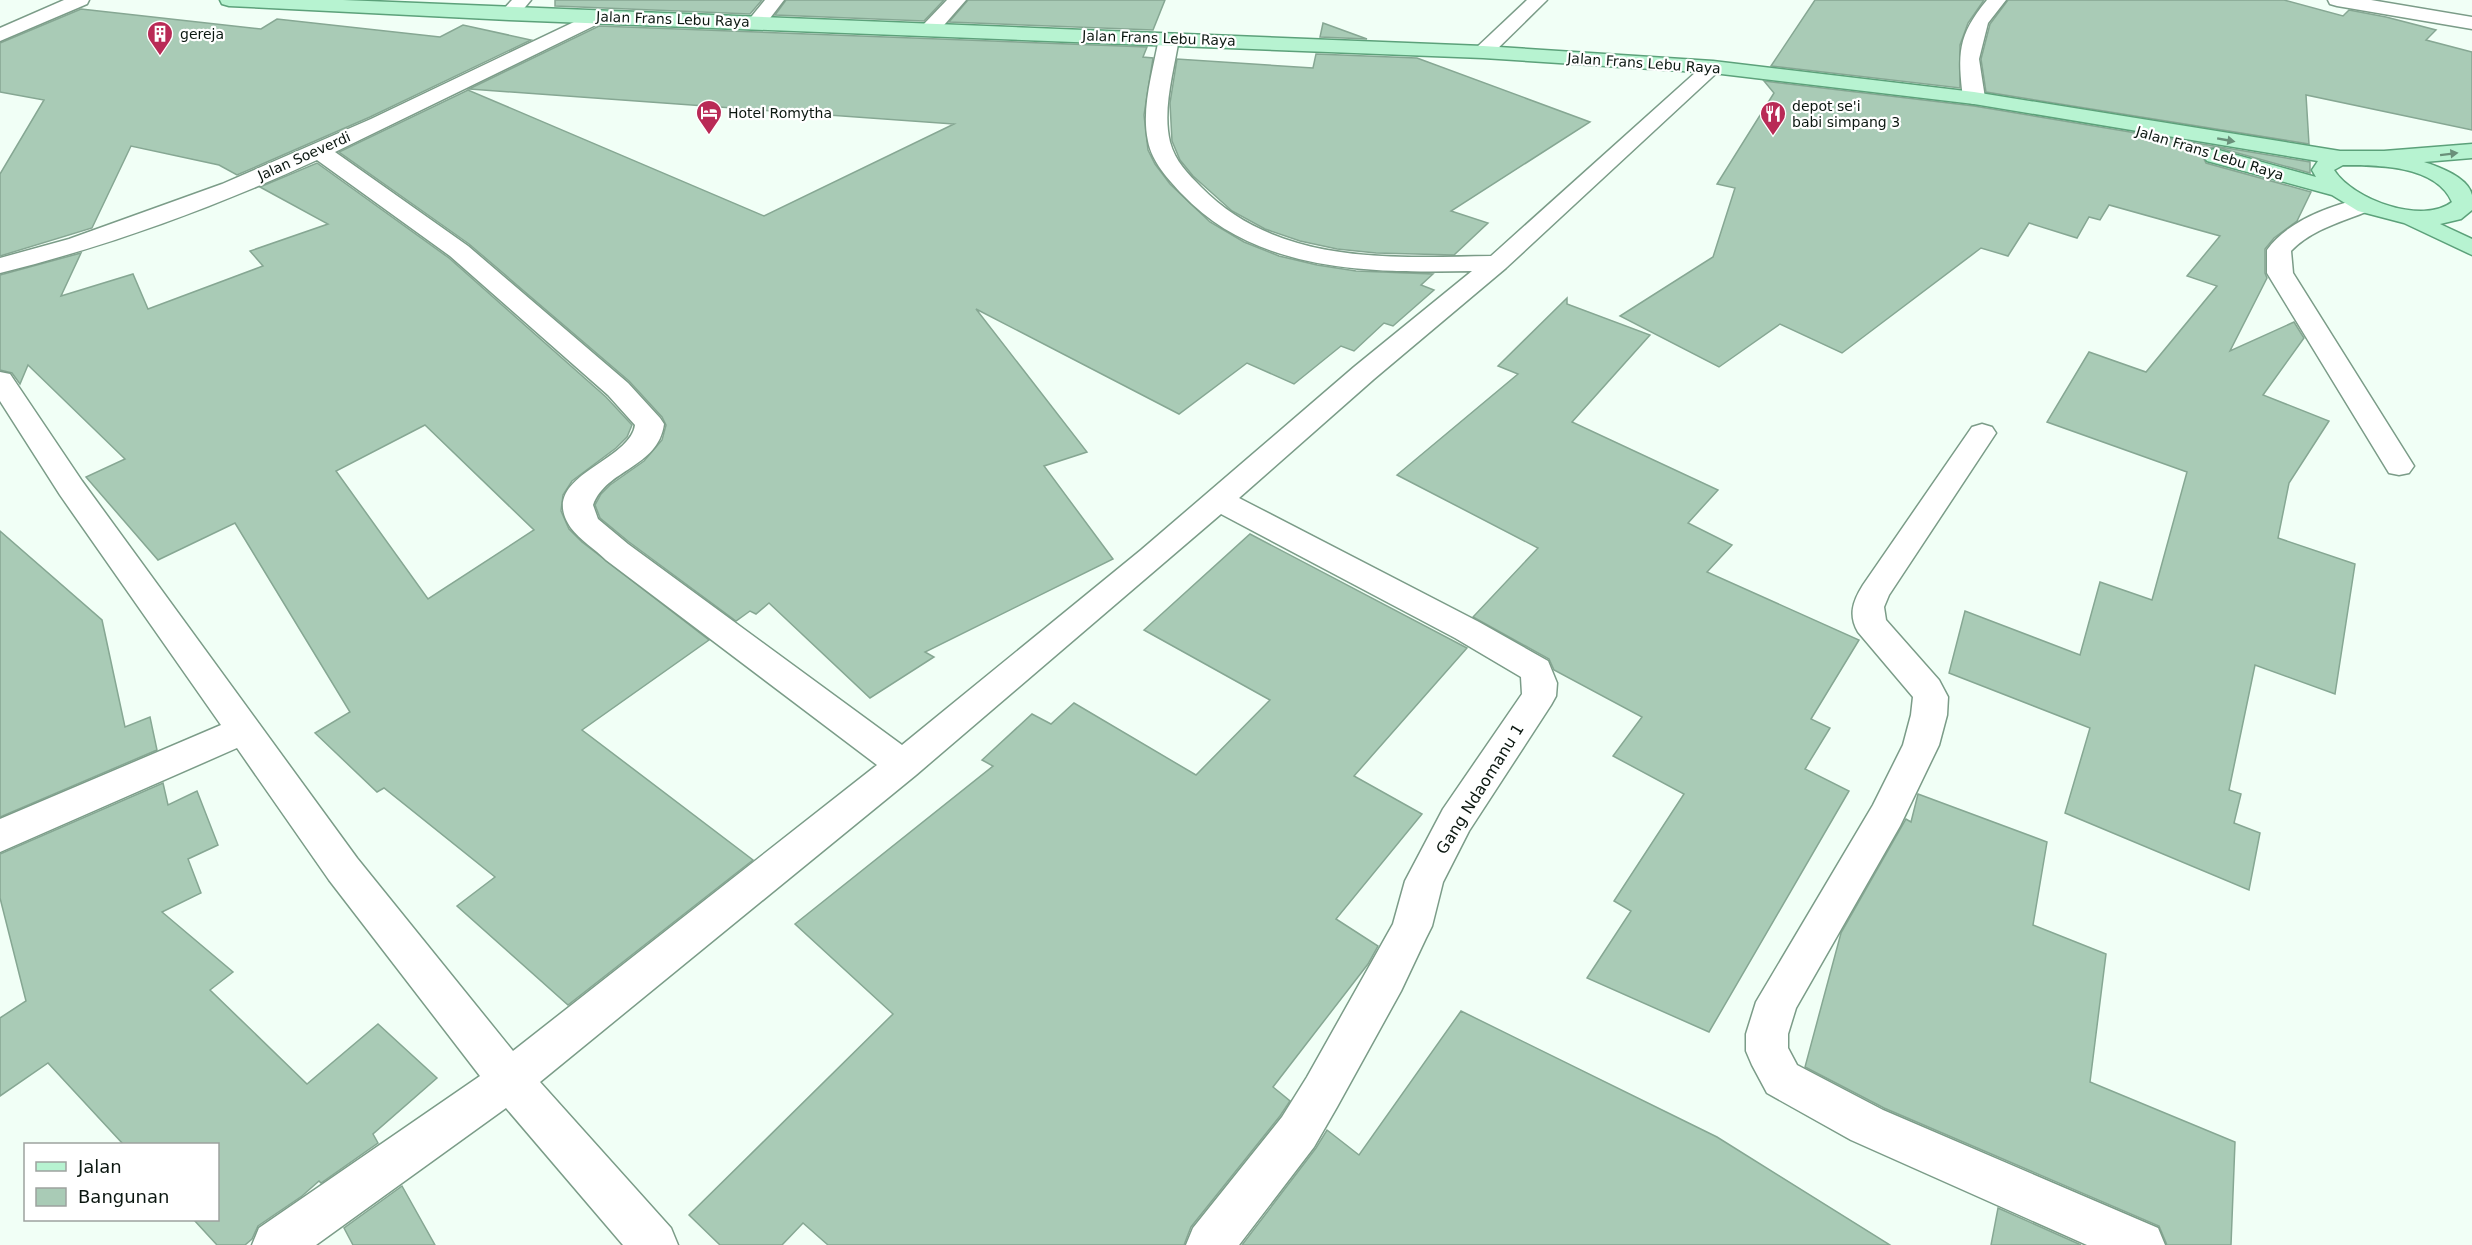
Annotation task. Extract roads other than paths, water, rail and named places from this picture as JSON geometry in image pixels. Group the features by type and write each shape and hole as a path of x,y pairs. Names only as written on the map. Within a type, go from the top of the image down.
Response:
{"main road":[{"name":"Jalan Frans Lebu Raya","path":"229,0 516,7 597,17 1484,52 1713,67 1974,98 2340,158 2360,156 2384,158"},
{"name":"Jalan Frans Lebu Raya","path":"2086,115 2197,152 2334,189 2363,205 2407,216"},
{"path":"2384,158 2472,151"},
{"path":"2334,189 2325,179 2323,170 2329,162 2340,158"},
{"path":"2384,158 2413,165 2438,176 2466,196 2460,211 2448,216 2407,216"},
{"path":"2407,216 2472,248"}],"street":[{"path":"0,35 80,0"},
{"path":"757,22 775,0"},
{"path":"930,29 957,0"},
{"path":"1484,52 1538,0"},
{"path":"1974,98 1969,59 1979,22 1997,0"},
{"path":"2337,0 2472,23"},
{"name":"Jalan Soeverdi","path":"0,266 38,257 181,210 413,108 597,17"},
{"path":"1169,38 1158,108 1157,130 1166,164 1203,203 1256,237 1316,257 1381,265 1497,263"},
{"path":"276,1245 510,1080 903,765 1152,558 1364,373 1497,263 1713,67"},
{"path":"317,150 459,251 618,389 650,424 648,438 639,448 603,473 579,497 580,518 617,552 903,765"},
{"path":"2363,205 2304,229 2286,241 2279,250 2280,273 2399,466"},
{"path":"0,380 71,488 242,731 343,869 510,1080 654,1245"},
{"path":"1982,433 1874,593 1868,607 1870,624 1927,689 1931,697 1929,715 1921,745 1887,815 1777,1002 1767,1034 1767,1051 1782,1079 1867,1125 2140,1245"},
{"name":"Gang Ndaomanu 1","path":"1210,1245 1298,1132 1322,1092 1412,926 1424,881 1456,820 1539,696 1540,683 1536,670 1467,630 1218,500"},
{"path":"0,836 242,731"}],"place":[{"name":"gereja","path":"160,57"},
{"name":"Hotel Romytha","path":"709,136"},
{"name":"depot se'i babi simpang 3","path":"1773,137"}]}
